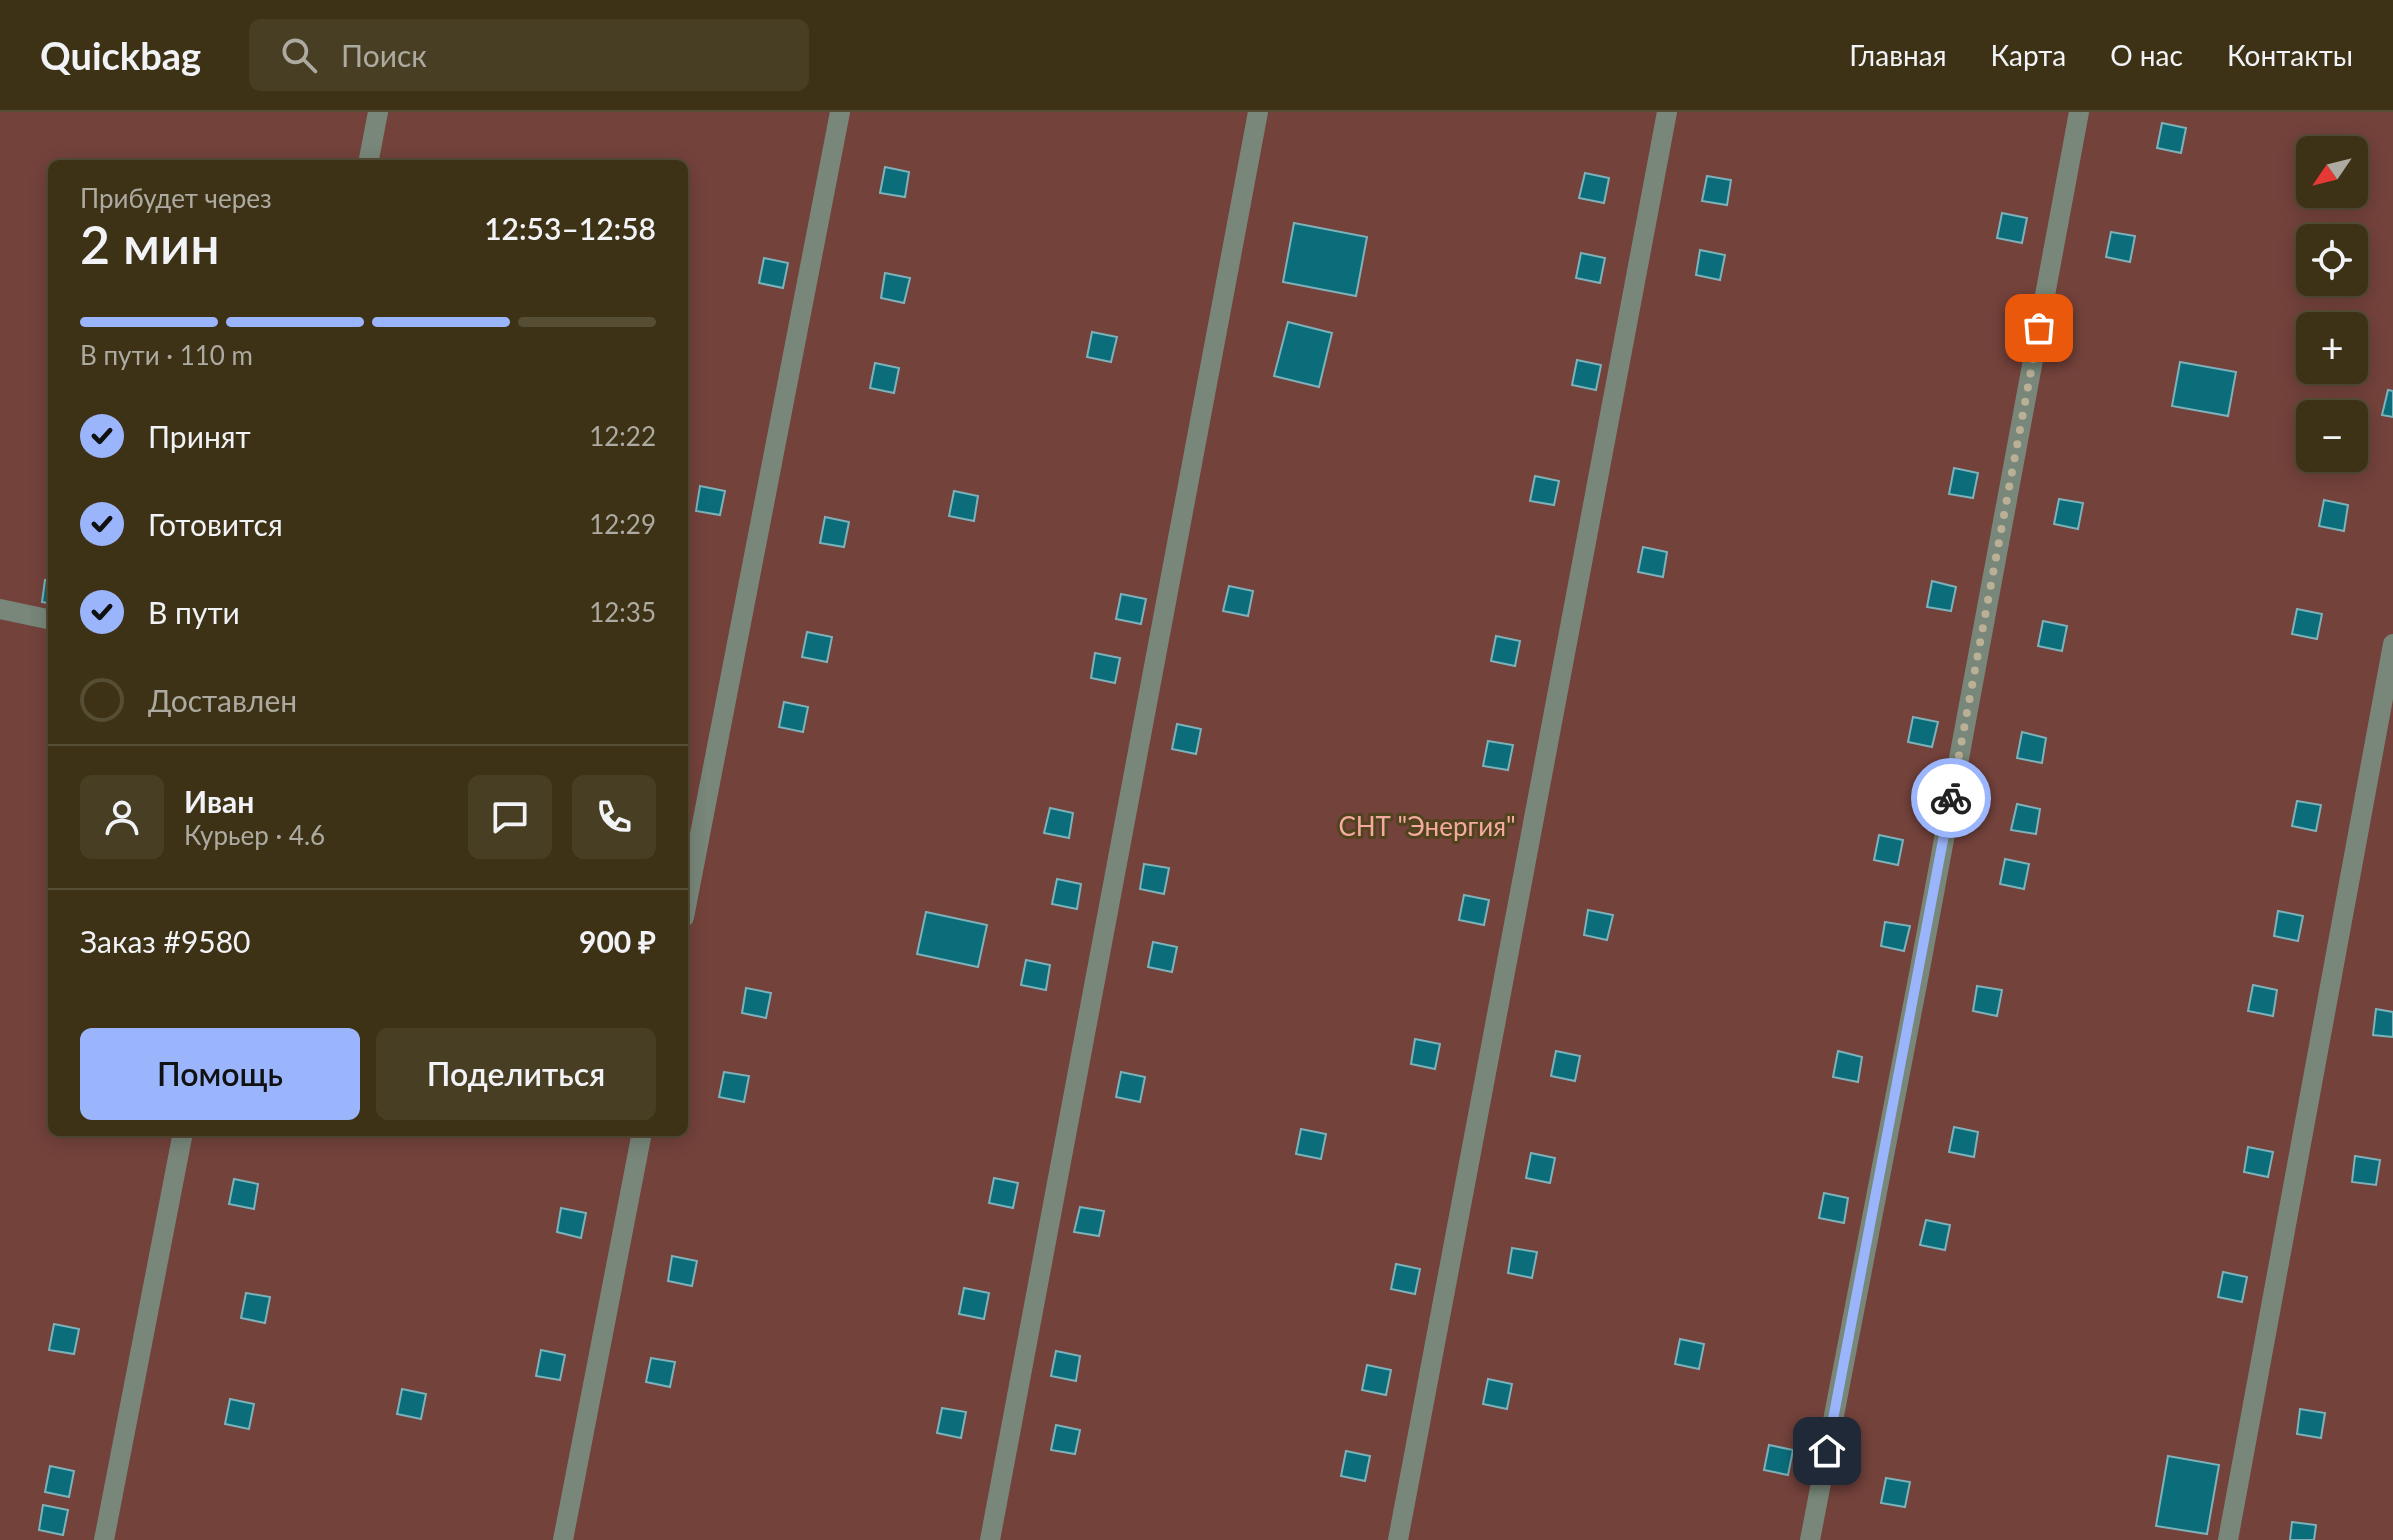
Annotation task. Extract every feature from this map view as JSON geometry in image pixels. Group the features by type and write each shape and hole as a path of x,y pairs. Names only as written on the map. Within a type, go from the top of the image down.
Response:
{"lane":[{"path":"369,160 378,112"},
{"path":"688,896 840,112"},
{"path":"990,1540 1258,112"},
{"path":"1398,1540 1667,112"},
{"path":"1810,1540 2079,112"},
{"path":"0,609 48,619"},
{"path":"2228,1540 2393,644"},
{"path":"104,1540 182,1136"},
{"path":"563,1540 641,1136"}],"green space":[{"name":"СНТ \"Энергия\"","path":"0,112 2393,112 2393,1540 0,1540"}],"building":[{"path":"2162,123 2186,128 2181,153 2157,148"},
{"path":"885,167 909,172 905,197 880,193"},
{"path":"1585,173 1609,178 1604,203 1579,198"},
{"path":"1707,176 1731,180 1727,205 1702,201"},
{"path":"2002,213 2027,218 2022,243 1997,238"},
{"path":"1294,223 1367,237 1356,296 1283,282"},
{"path":"2111,232 2135,236 2130,262 2106,257"},
{"path":"1700,250 1725,255 1720,280 1696,275"},
{"path":"1581,253 1605,258 1600,283 1576,278"},
{"path":"764,258 788,263 783,288 759,283"},
{"path":"885,273 910,278 904,303 881,298"},
{"path":"1288,322 1332,333 1319,387 1274,376"},
{"path":"1092,332 1117,337 1111,362 1087,357"},
{"path":"1577,360 1601,365 1596,390 1572,385"},
{"path":"2180,362 2236,372 2228,416 2172,406"},
{"path":"875,363 899,368 894,393 870,388"},
{"path":"2388,390 2393,391 2393,417 2382,415"},
{"path":"1954,468 1978,473 1973,498 1949,494"},
{"path":"1535,476 1559,481 1554,505 1530,501"},
{"path":"700,486 725,491 720,515 696,511"},
{"path":"954,491 978,496 974,521 949,516"},
{"path":"2059,499 2083,503 2078,529 2054,524"},
{"path":"2324,500 2348,505 2344,531 2319,526"},
{"path":"825,517 849,522 844,547 820,543"},
{"path":"1643,547 1667,552 1663,577 1638,572"},
{"path":"45,580 48,580 48,603 42,602"},
{"path":"1932,581 1956,587 1951,611 1927,607"},
{"path":"1229,586 1253,591 1248,616 1223,611"},
{"path":"1121,594 1146,599 1141,624 1116,619"},
{"path":"2297,609 2322,614 2317,639 2292,634"},
{"path":"2043,621 2067,626 2062,651 2038,646"},
{"path":"807,632 832,637 827,662 802,657"},
{"path":"1496,636 1520,641 1515,666 1491,661"},
{"path":"1095,653 1120,658 1115,683 1091,678"},
{"path":"784,702 808,707 803,732 779,727"},
{"path":"1913,717 1938,722 1932,747 1908,742"},
{"path":"1177,724 1201,729 1196,754 1172,749"},
{"path":"2022,732 2046,738 2042,763 2017,758"},
{"path":"1488,741 1513,745 1508,770 1483,766"},
{"path":"2297,801 2321,805 2316,831 2292,826"},
{"path":"2017,804 2040,809 2036,834 2011,830"},
{"path":"1050,808 1073,813 1069,838 1044,833"},
{"path":"1879,835 1903,840 1898,865 1874,860"},
{"path":"2005,859 2029,864 2024,889 2000,884"},
{"path":"1144,864 1169,868 1164,894 1140,889"},
{"path":"1057,879 1081,884 1077,909 1052,904"},
{"path":"1464,895 1489,900 1484,925 1459,920"},
{"path":"1588,910 1613,915 1607,940 1584,935"},
{"path":"2278,911 2303,916 2298,941 2274,936"},
{"path":"926,912 987,925 978,967 917,954"},
{"path":"1885,922 1910,926 1904,951 1881,946"},
{"path":"1153,942 1177,947 1172,972 1148,967"},
{"path":"1026,960 1050,965 1046,990 1021,985"},
{"path":"2253,985 2277,990 2273,1016 2248,1011"},
{"path":"1977,986 2002,990 1997,1016 1973,1011"},
{"path":"746,988 771,993 766,1018 742,1013"},
{"path":"2376,1009 2393,1012 2393,1037 2373,1035"},
{"path":"1415,1039 1440,1044 1435,1069 1411,1064"},
{"path":"1556,1051 1580,1056 1575,1081 1551,1076"},
{"path":"1838,1051 1862,1057 1858,1082 1833,1077"},
{"path":"724,1072 749,1076 744,1102 719,1097"},
{"path":"1121,1072 1145,1077 1140,1102 1116,1097"},
{"path":"1954,1127 1978,1132 1974,1157 1949,1152"},
{"path":"1301,1129 1326,1134 1321,1159 1296,1154"},
{"path":"2248,1147 2273,1152 2268,1177 2244,1172"},
{"path":"1531,1153 1555,1158 1550,1183 1526,1178"},
{"path":"2355,1156 2380,1160 2376,1185 2352,1182"},
{"path":"994,1178 1018,1183 1013,1208 989,1203"},
{"path":"234,1179 258,1184 254,1209 229,1204"},
{"path":"1824,1193 1848,1198 1844,1223 1819,1218"},
{"path":"1080,1207 1104,1211 1099,1236 1074,1232"},
{"path":"561,1208 586,1213 581,1238 557,1232"},
{"path":"1926,1220 1950,1225 1945,1250 1920,1245"},
{"path":"1512,1248 1537,1252 1532,1278 1508,1273"},
{"path":"672,1256 697,1261 692,1286 668,1281"},
{"path":"1396,1264 1420,1269 1415,1294 1391,1289"},
{"path":"2223,1272 2247,1277 2242,1302 2218,1297"},
{"path":"964,1288 989,1293 984,1319 959,1314"},
{"path":"246,1293 270,1297 265,1323 241,1318"},
{"path":"54,1324 79,1329 74,1354 49,1350"},
{"path":"1680,1339 1704,1344 1699,1369 1675,1364"},
{"path":"541,1350 565,1355 560,1380 536,1376"},
{"path":"1056,1351 1080,1356 1076,1381 1051,1376"},
{"path":"651,1358 675,1362 670,1387 646,1382"},
{"path":"1367,1365 1391,1370 1386,1395 1362,1390"},
{"path":"1488,1379 1512,1384 1507,1409 1483,1404"},
{"path":"402,1389 426,1394 421,1419 397,1414"},
{"path":"230,1399 254,1404 249,1429 225,1424"},
{"path":"942,1408 966,1412 961,1438 937,1433"},
{"path":"2300,1409 2325,1413 2321,1438 2297,1434"},
{"path":"1056,1425 1080,1430 1075,1454 1051,1450"},
{"path":"1769,1445 1793,1450 1788,1475 1764,1470"},
{"path":"1346,1451 1370,1456 1365,1481 1341,1476"},
{"path":"2168,1456 2219,1465 2207,1534 2156,1526"},
{"path":"50,1466 74,1471 69,1497 45,1492"},
{"path":"1886,1478 1910,1482 1905,1507 1881,1503"},
{"path":"43,1505 68,1510 63,1535 39,1530"},
{"path":"2292,1522 2316,1525 2314,1540 2290,1540"}],"way so far":[{"path":"1951,798 2039,328"}],"route":[{"path":"1827,1451 1951,798"}]}
